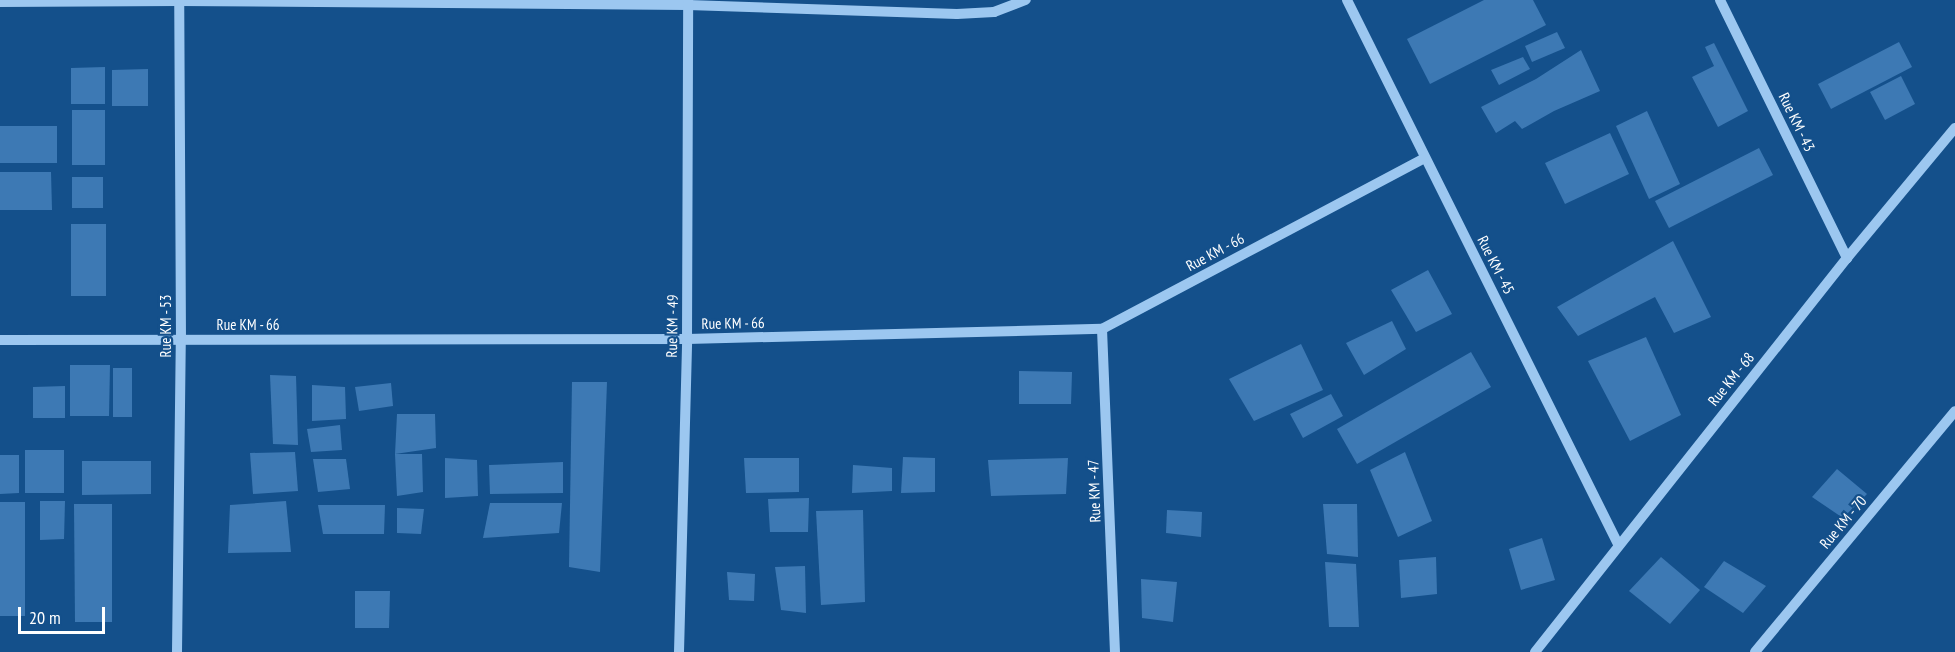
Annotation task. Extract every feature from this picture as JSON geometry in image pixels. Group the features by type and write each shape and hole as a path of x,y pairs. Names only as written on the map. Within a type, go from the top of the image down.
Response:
{"street":[{"path":"0,2 179,0 688,3 957,14 994,12 1026,0"},
{"name":"Rue KM - 53","path":"177,652 181,341 179,0"},
{"name":"Rue KM - 45","path":"1347,0 1618,544"},
{"name":"Rue KM - 43","path":"1720,0 1847,258"},
{"name":"Rue KM - 49","path":"679,652 687,339 688,3"},
{"name":"Rue KM - 68","path":"1535,652 1618,544 1847,258 1955,128"},
{"name":"Rue KM - 66","path":"0,340 687,339 1102,329 1425,158"},
{"name":"Rue KM - 47","path":"1102,329 1115,652"},
{"name":"Rue KM - 70","path":"1755,652 1955,411"}],"building":[{"path":"1484,0 1533,0 1546,25 1430,84 1407,39"},
{"path":"1557,32 1565,48 1532,62 1525,46"},
{"path":"1899,42 1912,67 1831,109 1818,84"},
{"path":"1714,43 1748,111 1718,127 1692,77 1714,66 1705,47"},
{"path":"1581,50 1600,91 1554,111 1522,129 1515,121 1496,133 1481,107 1536,79"},
{"path":"1523,57 1530,69 1499,85 1491,70"},
{"path":"105,67 105,104 71,104 71,68"},
{"path":"148,69 148,106 112,106 112,70"},
{"path":"1901,76 1915,104 1885,120 1870,92"},
{"path":"72,110 105,110 105,165 72,165"},
{"path":"1647,111 1680,184 1649,199 1616,126"},
{"path":"0,126 57,126 57,163 0,163"},
{"path":"1610,133 1629,174 1565,204 1545,163"},
{"path":"1759,148 1773,175 1669,228 1655,201"},
{"path":"0,172 51,172 52,210 0,210"},
{"path":"72,177 103,177 103,208 72,208"},
{"path":"71,224 106,224 106,296 71,296"},
{"path":"1673,241 1711,317 1674,333 1655,297 1578,336 1557,307"},
{"path":"1428,270 1452,314 1416,332 1391,290"},
{"path":"1392,321 1406,349 1364,375 1346,343"},
{"path":"1646,337 1681,415 1630,441 1588,361"},
{"path":"1301,344 1323,390 1254,421 1229,379"},
{"path":"1471,352 1491,387 1357,464 1337,429"},
{"path":"70,365 110,365 109,416 70,416"},
{"path":"113,368 132,368 132,417 113,417"},
{"path":"1019,371 1072,372 1071,404 1019,404"},
{"path":"270,375 296,376 298,445 273,444"},
{"path":"572,382 607,382 600,572 569,567"},
{"path":"391,383 393,406 359,411 355,387"},
{"path":"312,385 345,387 346,419 312,421"},
{"path":"65,386 65,418 33,418 33,387"},
{"path":"1331,394 1343,416 1303,438 1290,414"},
{"path":"397,414 435,414 436,448 395,454"},
{"path":"340,425 342,450 311,452 307,429"},
{"path":"25,450 64,450 64,493 25,493"},
{"path":"295,452 298,491 253,494 250,453"},
{"path":"1405,452 1432,521 1398,537 1370,470"},
{"path":"395,454 422,454 423,492 397,496"},
{"path":"0,455 19,455 19,493 0,494"},
{"path":"903,457 935,458 935,492 901,493"},
{"path":"445,458 477,460 478,496 445,498"},
{"path":"744,458 799,458 799,492 746,493"},
{"path":"1068,458 1066,494 991,496 988,460"},
{"path":"313,459 346,459 350,489 318,492"},
{"path":"82,461 151,461 151,494 82,495"},
{"path":"563,462 563,493 490,494 489,465"},
{"path":"853,465 892,468 892,491 852,493"},
{"path":"1837,469 1867,494 1843,518 1812,497"},
{"path":"809,498 808,532 770,532 768,499"},
{"path":"40,501 65,501 64,539 40,540"},
{"path":"286,501 291,552 228,553 230,505"},
{"path":"0,502 25,502 25,616 0,616"},
{"path":"490,503 562,503 559,533 483,538"},
{"path":"74,504 112,504 112,622 75,622"},
{"path":"1323,504 1357,504 1358,557 1327,554"},
{"path":"318,505 385,505 384,534 323,534"},
{"path":"397,508 424,509 421,534 397,533"},
{"path":"863,510 865,602 821,605 816,511"},
{"path":"1167,510 1202,512 1201,537 1166,533"},
{"path":"1542,538 1555,580 1521,590 1509,549"},
{"path":"1436,557 1437,594 1401,598 1399,560"},
{"path":"1661,557 1700,590 1670,624 1629,591"},
{"path":"1724,561 1766,586 1743,613 1704,587"},
{"path":"1325,562 1356,564 1359,627 1329,627"},
{"path":"805,566 806,613 781,610 775,567"},
{"path":"727,572 755,574 754,601 729,600"},
{"path":"1141,579 1177,582 1173,622 1142,618"},
{"path":"355,591 390,591 389,628 355,628"}]}
